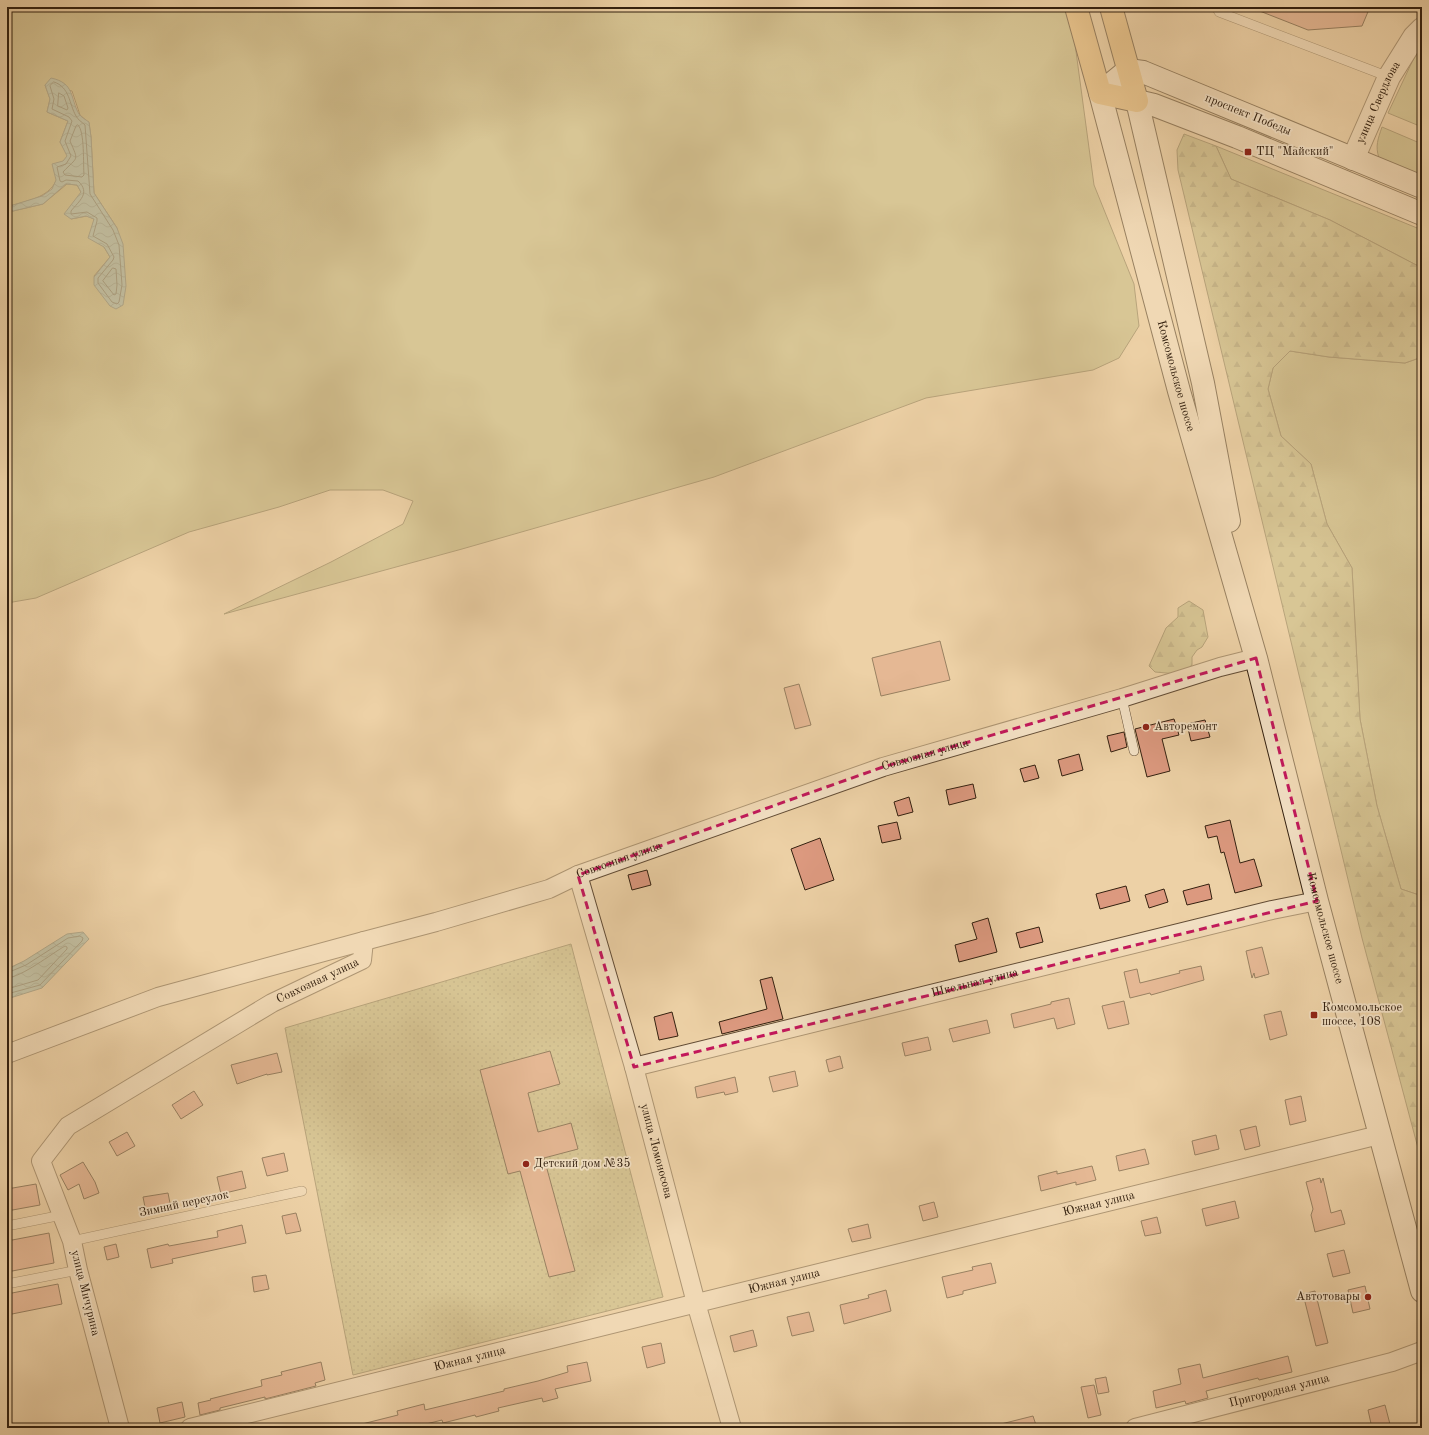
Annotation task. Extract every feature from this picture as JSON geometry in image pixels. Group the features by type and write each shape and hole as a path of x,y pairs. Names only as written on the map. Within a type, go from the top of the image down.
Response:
{"main road":[{"name":"Комсомольское шоссе","path":"1076,7 1179,391 1256,658 1317,901 1422,1291"},
{"name":"Комсомольское шоссе","path":"1111,7 1137,101 1203,383 1256,658"},
{"name":"улица Свердлова","path":"1343,181 1389,77 1414,37 1422,29"},
{"path":"1100,93 1128,70"},
{"name":"проспект Победы","path":"1128,70 1148,74 1422,188"},
{"path":"1100,93 1137,101"},
{"name":"проспект Победы","path":"1137,101 1154,105 1237,137 1422,214"},
{"path":"1179,391 1203,383"}],"street":[{"name":"Совхозная улица","path":"41,1161 68,1126 272,1003 362,960 364,941 549,889 578,875 883,767 1122,698 1220,667 1256,658"},
{"name":"улица Ломоносова","path":"578,875 634,1067 696,1303 732,1428"},
{"name":"Школьная улица","path":"634,1067 1264,912 1317,901"},
{"path":"7,1054 158,997 364,941"},
{"name":"Южная улица","path":"190,1428 1379,1135"},
{"name":"улица Мичурина","path":"41,1161 72,1241 78,1270 120,1428"},
{"name":"Пригородная улица","path":"1136,1428 1392,1362 1422,1351"}],"lane":[{"path":"1216,7 1219,12 1389,77"},
{"path":"1122,698 1134,751"},
{"name":"Зимний переулок","path":"72,1241 302,1191"},
{"path":"7,1226 62,1215"},
{"path":"7,1284 78,1270"}],"highlighted area":[{"path":"1256,658 1317,901 634,1067 578,875 883,767"}],"green space":[{"path":"7,7 1070,7 1094,185 1134,284 1139,326 1119,358 1093,370 926,398 714,477 462,549 224,614 331,562 403,524 413,501 383,490 330,490 279,507 189,532 36,598 7,603 7,209 13,211 43,204 67,184 77,185 81,192 71,219 87,216 94,219 104,247 110,257 94,276 110,306 117,228 94,193 89,123 80,115 72,91 45,85 50,99 47,112 68,121 60,142 68,156 62,165 56,181 48,191 36,198 10,206 7,204"},
{"path":"1422,44 1422,127 1388,113 1420,45"},
{"path":"1382,127 1422,144 1422,182 1379,158 1377,146"},
{"path":"1184,134 1216,146 1231,179 1330,220 1422,268 1422,357 1405,363 1329,357 1290,351 1273,368 1268,389 1281,436 1311,464 1327,524 1352,568 1360,719 1377,806 1401,889 1422,896 1422,1163 1362,938 1178,170 1177,150"},
{"path":"1216,146 1422,230 1422,268 1330,220 1231,179"},
{"path":"1290,351 1329,357 1405,363 1422,357 1422,896 1401,889 1377,806 1360,719 1352,568 1327,524 1311,464 1281,436 1268,389 1273,368"},
{"path":"1189,601 1203,610 1208,637 1202,647 1197,650 1192,657 1192,665 1187,672 1178,674 1155,672 1149,666 1166,628 1178,617 1178,608"},
{"path":"571,944 663,1297 353,1375 285,1028"}],"water":[{"path":"51,78 59,80 68,87 79,114 89,122 94,193 117,228 123,244 126,286 123,305 116,309 110,306 94,285 94,277 110,257 104,247 88,238 94,219 86,216 71,219 64,214 81,192 77,185 66,184 43,204 13,211 7,209 7,204 10,206 42,196 52,189 56,180 52,164 63,161 67,156 60,142 68,121 47,112 50,99 45,85"},
{"path":"83,932 89,939 42,988 7,999 7,969 24,961 67,934"}],"building":[{"path":"1252,7 1370,7 1362,26 1308,30"},
{"path":"940,641 950,680 881,696 872,658"},
{"path":"799,684 811,725 795,729 784,688"},
{"path":"1174,719 1179,735 1162,739 1170,771 1147,777 1135,729"},
{"path":"1205,720 1210,737 1191,741 1187,724"},
{"path":"1124,732 1127,747 1111,752 1107,736"},
{"path":"1079,754 1083,770 1062,776 1058,760"},
{"path":"1035,765 1039,778 1024,782 1020,769"},
{"path":"973,784 976,798 949,805 946,790"},
{"path":"909,797 913,812 898,816 894,802"},
{"path":"1230,820 1240,863 1254,859 1262,886 1235,893 1224,852 1221,853 1217,836 1208,838 1205,826"},
{"path":"897,822 901,839 882,843 878,826"},
{"path":"820,838 834,880 805,890 791,849"},
{"path":"647,870 651,885 632,890 628,875"},
{"path":"1209,884 1212,899 1187,905 1183,891"},
{"path":"1126,886 1130,901 1100,909 1096,894"},
{"path":"1164,889 1168,902 1149,908 1145,895"},
{"path":"988,918 997,952 959,962 955,945 977,939 972,923"},
{"path":"1039,927 1043,942 1020,948 1016,933"},
{"path":"1262,947 1269,974 1255,978 1254,973 1252,978 1246,951"},
{"path":"1201,966 1204,980 1151,995 1150,993 1130,998 1124,972 1137,969 1140,983"},
{"path":"772,977 783,1019 722,1034 719,1022 767,1009 760,980"},
{"path":"1069,998 1075,1024 1057,1029 1054,1018 1014,1028 1011,1014"},
{"path":"1124,1001 1129,1024 1108,1029 1102,1006"},
{"path":"1281,1011 1287,1035 1270,1040 1264,1015"},
{"path":"672,1012 678,1036 659,1040 654,1017"},
{"path":"987,1020 990,1033 953,1042 949,1029"},
{"path":"928,1037 931,1050 905,1056 902,1043"},
{"name":"Детский дом №35","path":"550,1051 560,1084 528,1093 538,1132 571,1123 578,1149 544,1158 575,1271 549,1277 520,1171 508,1174 480,1070"},
{"path":"277,1053 282,1072 267,1074 237,1084 231,1065"},
{"path":"840,1056 843,1068 829,1072 826,1060"},
{"path":"795,1071 798,1086 773,1092 769,1077"},
{"path":"735,1077 738,1092 725,1095 724,1092 697,1098 695,1087"},
{"path":"194,1091 203,1105 181,1119 172,1105"},
{"path":"1301,1096 1306,1121 1290,1125 1285,1100"},
{"path":"1256,1126 1260,1146 1245,1150 1240,1130"},
{"path":"127,1132 135,1146 117,1156 109,1142"},
{"path":"1216,1135 1219,1149 1195,1155 1192,1141"},
{"path":"1145,1149 1149,1164 1119,1171 1116,1156"},
{"path":"284,1153 288,1171 267,1176 262,1158"},
{"path":"83,1162 95,1182 99,1193 84,1199 79,1184 68,1190 60,1175"},
{"path":"1092,1166 1096,1180 1076,1185 1076,1182 1041,1191 1038,1176 1057,1171 1057,1174"},
{"path":"242,1171 246,1188 221,1194 217,1177"},
{"path":"1320,1178 1321,1183 1323,1178 1331,1213 1341,1210 1345,1224 1315,1232 1311,1215 1313,1209 1306,1182"},
{"path":"36,1184 40,1205 7,1211 7,1189"},
{"path":"168,1193 171,1208 146,1212 143,1197"},
{"path":"1235,1201 1239,1218 1206,1226 1202,1209"},
{"path":"934,1202 938,1217 923,1221 919,1206"},
{"path":"296,1213 301,1231 286,1234 282,1216"},
{"path":"1157,1217 1161,1233 1145,1236 1141,1221"},
{"path":"868,1224 871,1238 852,1242 848,1229"},
{"path":"242,1225 246,1243 172,1259 173,1263 151,1268 147,1249 168,1244 169,1246 218,1237 217,1231"},
{"path":"49,1233 54,1263 7,1272 7,1241"},
{"path":"116,1244 119,1257 107,1260 104,1247"},
{"path":"1344,1250 1350,1273 1333,1277 1327,1254"},
{"path":"991,1263 996,1283 963,1291 963,1294 947,1298 942,1277 973,1270 972,1267"},
{"path":"266,1275 269,1289 254,1292 252,1277"},
{"path":"58,1284 62,1304 7,1315 7,1294"},
{"path":"1365,1286 1370,1309 1353,1313 1348,1290"},
{"path":"886,1290 891,1311 844,1324 840,1305 869,1298 868,1295"},
{"path":"1315,1291 1328,1343 1316,1346 1303,1294"},
{"path":"809,1312 814,1331 792,1336 787,1317"},
{"path":"753,1330 757,1346 734,1352 730,1336"},
{"path":"661,1343 665,1363 647,1368 642,1347"},
{"path":"1288,1356 1292,1372 1259,1380 1258,1378 1206,1391 1208,1398 1186,1404 1185,1401 1156,1408 1153,1391 1181,1384 1178,1369 1200,1364 1203,1378"},
{"path":"321,1362 325,1380 315,1383 316,1386 265,1399 265,1397 220,1408 220,1410 200,1415 198,1403 262,1386 261,1380 282,1375 281,1372"},
{"path":"587,1362 591,1381 555,1389 558,1398 543,1402 542,1398 498,1408 499,1411 476,1417 475,1415 443,1423 442,1420 410,1428 362,1428 362,1424 398,1415 397,1411 424,1404 425,1410 504,1391 504,1389 568,1372 567,1366"},
{"path":"1106,1377 1109,1392 1098,1394 1095,1379"},
{"path":"1094,1385 1101,1415 1088,1418 1081,1387"},
{"path":"182,1402 185,1417 160,1423 157,1408"},
{"path":"1385,1405 1391,1428 1372,1428 1368,1410"},
{"path":"1033,1416 1037,1428 1001,1428 1001,1424"}],"place":[{"name":"ТЦ \"Майский\"","path":"1248,152"},
{"name":"Авторемонт","path":"1146,727"},
{"name":"Комсомольское шоссе, 108","path":"1314,1015"},
{"name":"Детский дом №35","path":"526,1164"},
{"name":"Автотовары","path":"1368,1297"}]}
